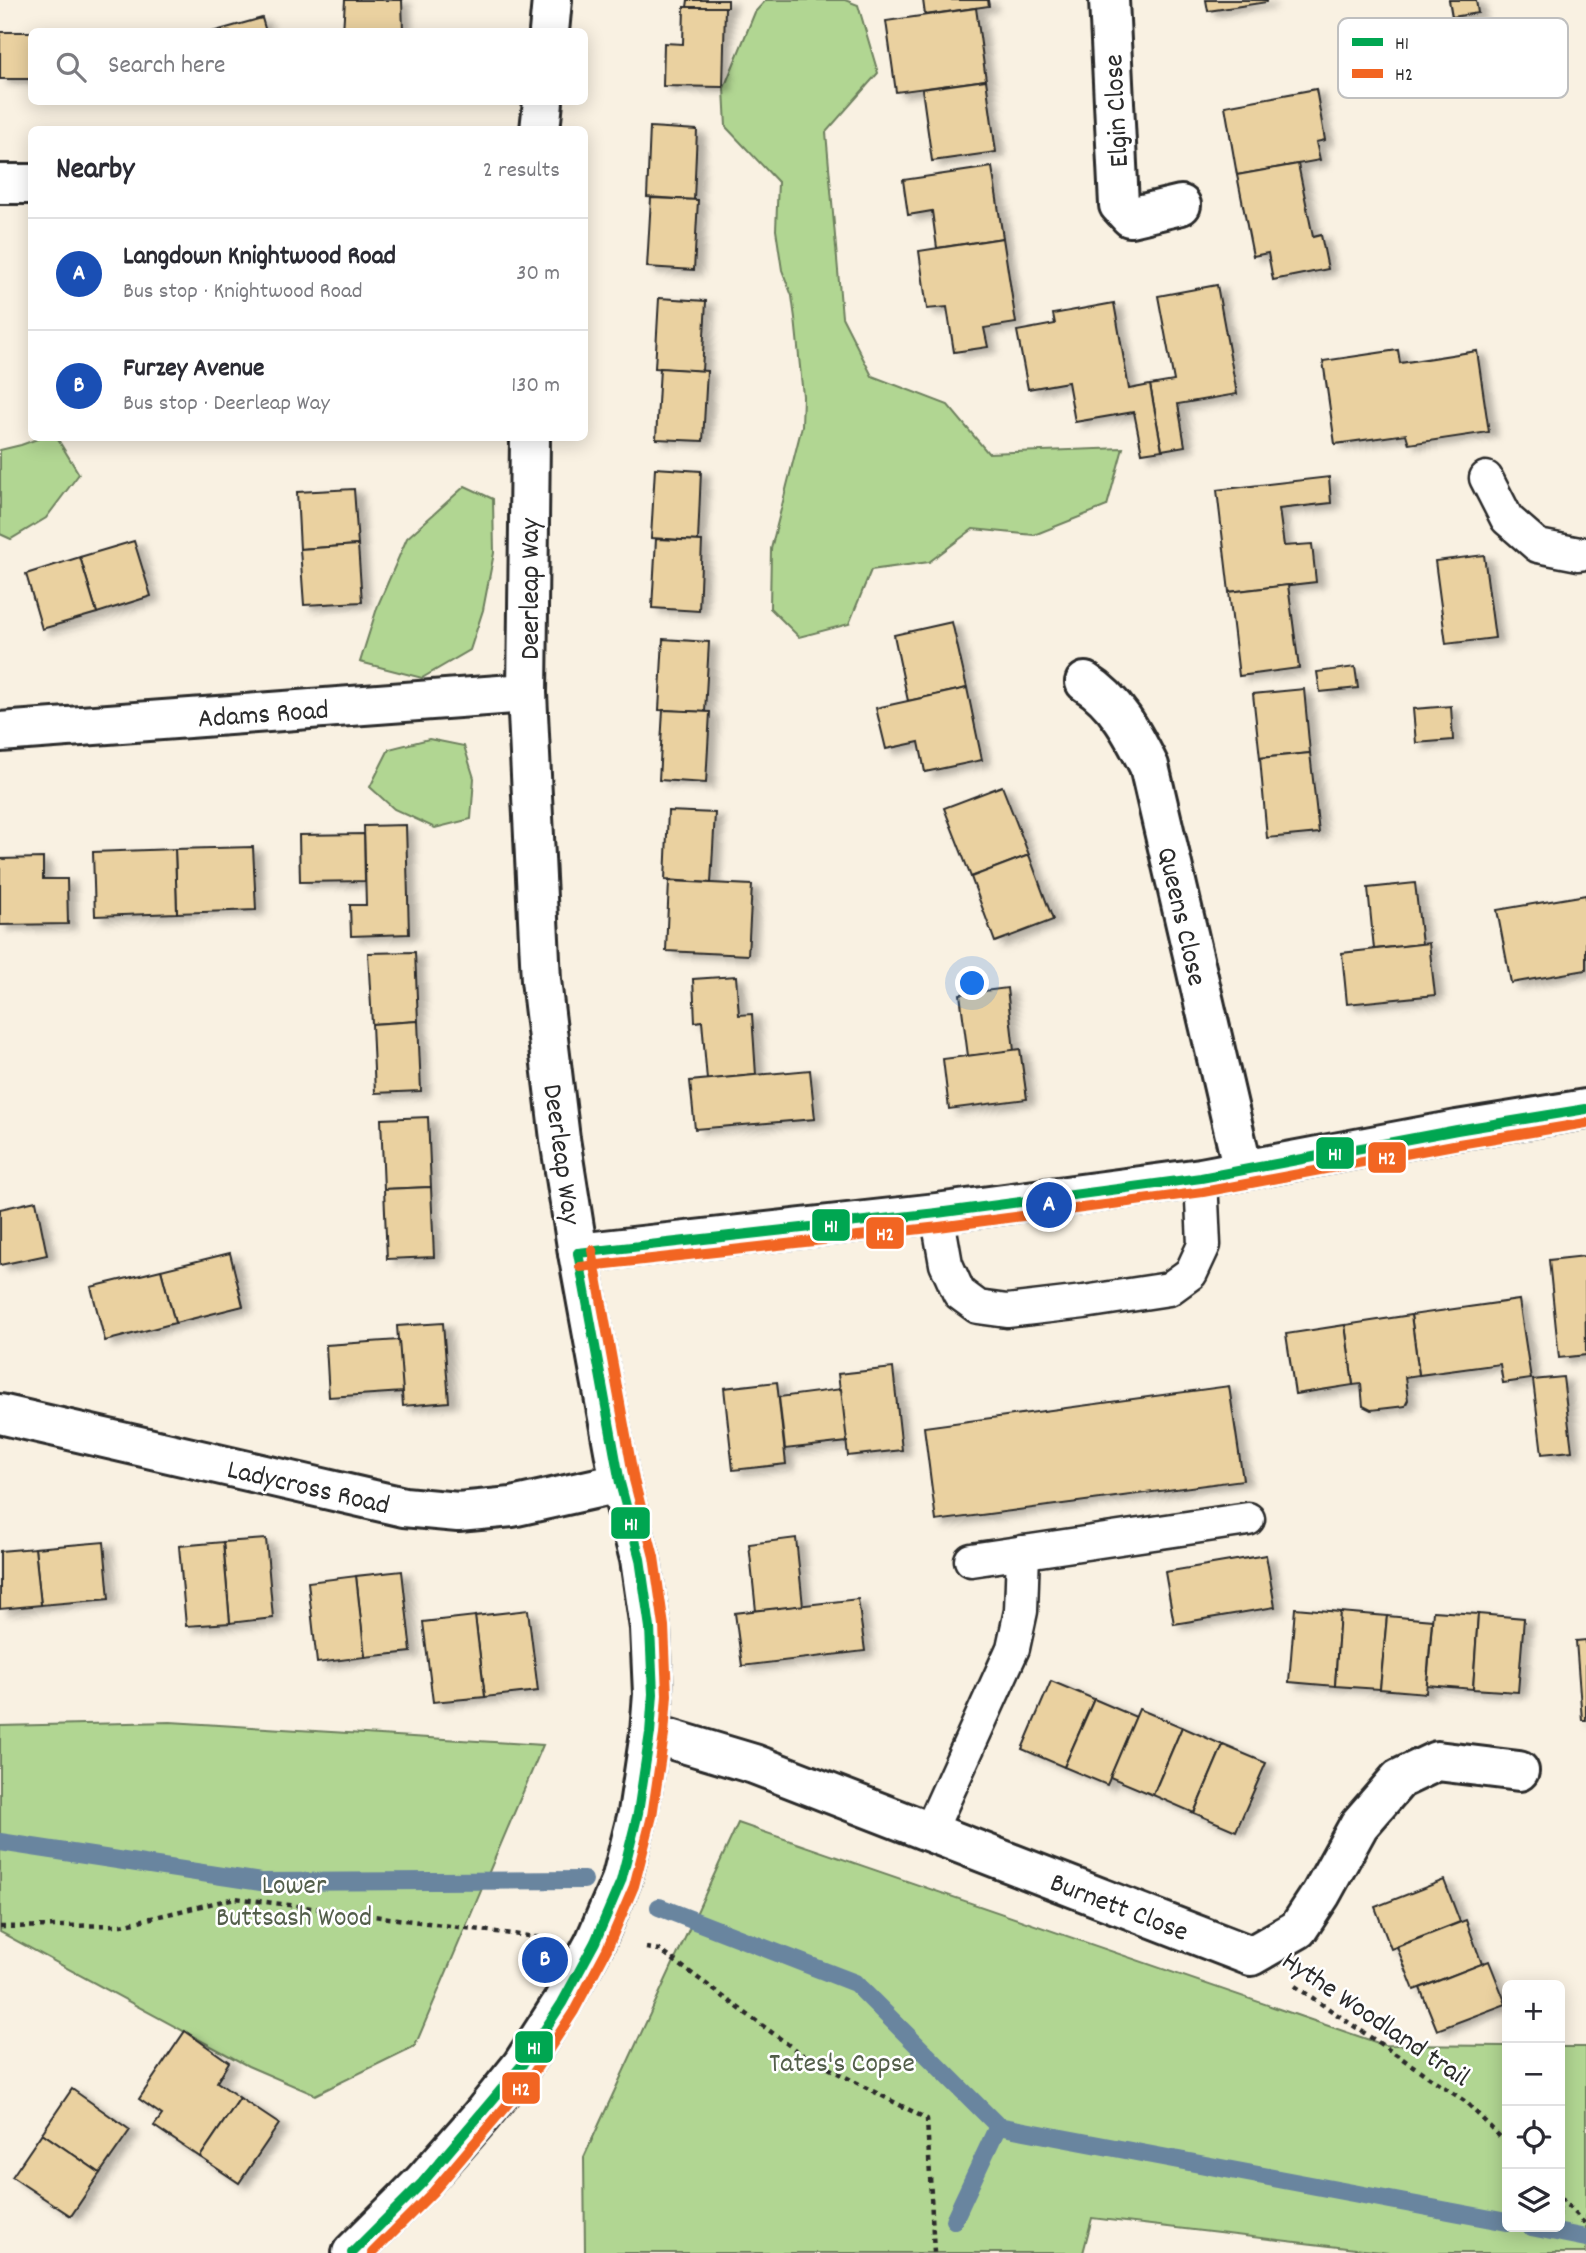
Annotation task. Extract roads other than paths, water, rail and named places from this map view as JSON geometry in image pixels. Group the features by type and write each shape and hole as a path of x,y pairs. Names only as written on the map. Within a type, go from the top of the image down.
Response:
{"street":[{"path":"549,28 552,0"},
{"name":"Elgin Close","path":"1109,0 1119,205 1130,218 1181,205"},
{"path":"540,126 543,105"},
{"path":"0,184 28,184"},
{"name":"Deerleap Way","path":"352,2253 422,2183 481,2116 522,2065 562,2003 595,1942 621,1881 638,1813 650,1733 653,1694 650,1628 640,1559 620,1483 578,1253 560,1139 541,980 527,693 530,441"},
{"name":"Queens Close","path":"1084,682 1098,690 1113,706 1132,732 1149,766 1243,1170"},
{"name":"Adams Road","path":"0,732 527,693"},
{"path":"578,1253 936,1213 1201,1178 1586,1109"},
{"name":"Ladycross Road","path":"0,1414 404,1507 458,1512 512,1507 620,1483"},
{"name":"Burnett Close","path":"650,1733 754,1764 1251,1956 1298,1929 1321,1894 1359,1825 1398,1779 1437,1761 1519,1771"}],"lane":[{"path":"1486,478 1507,519 1538,546 1586,553"},
{"path":"936,1213 946,1264 959,1293 978,1307 1007,1311 1084,1302 1169,1289 1191,1273 1204,1245 1201,1178"},
{"path":"971,1560 1248,1519"},
{"path":"930,1831 1013,1648 1021,1611 1023,1552"}],"waterway":[{"path":"0,1842 261,1882 584,1880"},
{"path":"659,1907 855,1983 998,2126 1502,2221"},
{"path":"954,2220 998,2126"},
{"path":"1556,2232 1586,2238"}],"place":[{"name":"Langdown Knightwood Road","path":"1049,1205"},
{"name":"Furzey Avenue","path":"545,1960"}],"park label":[{"name":"Lower Buttsash Wood","path":"294,1899"},
{"name":"Tates's Copse","path":"842,2061"}]}
